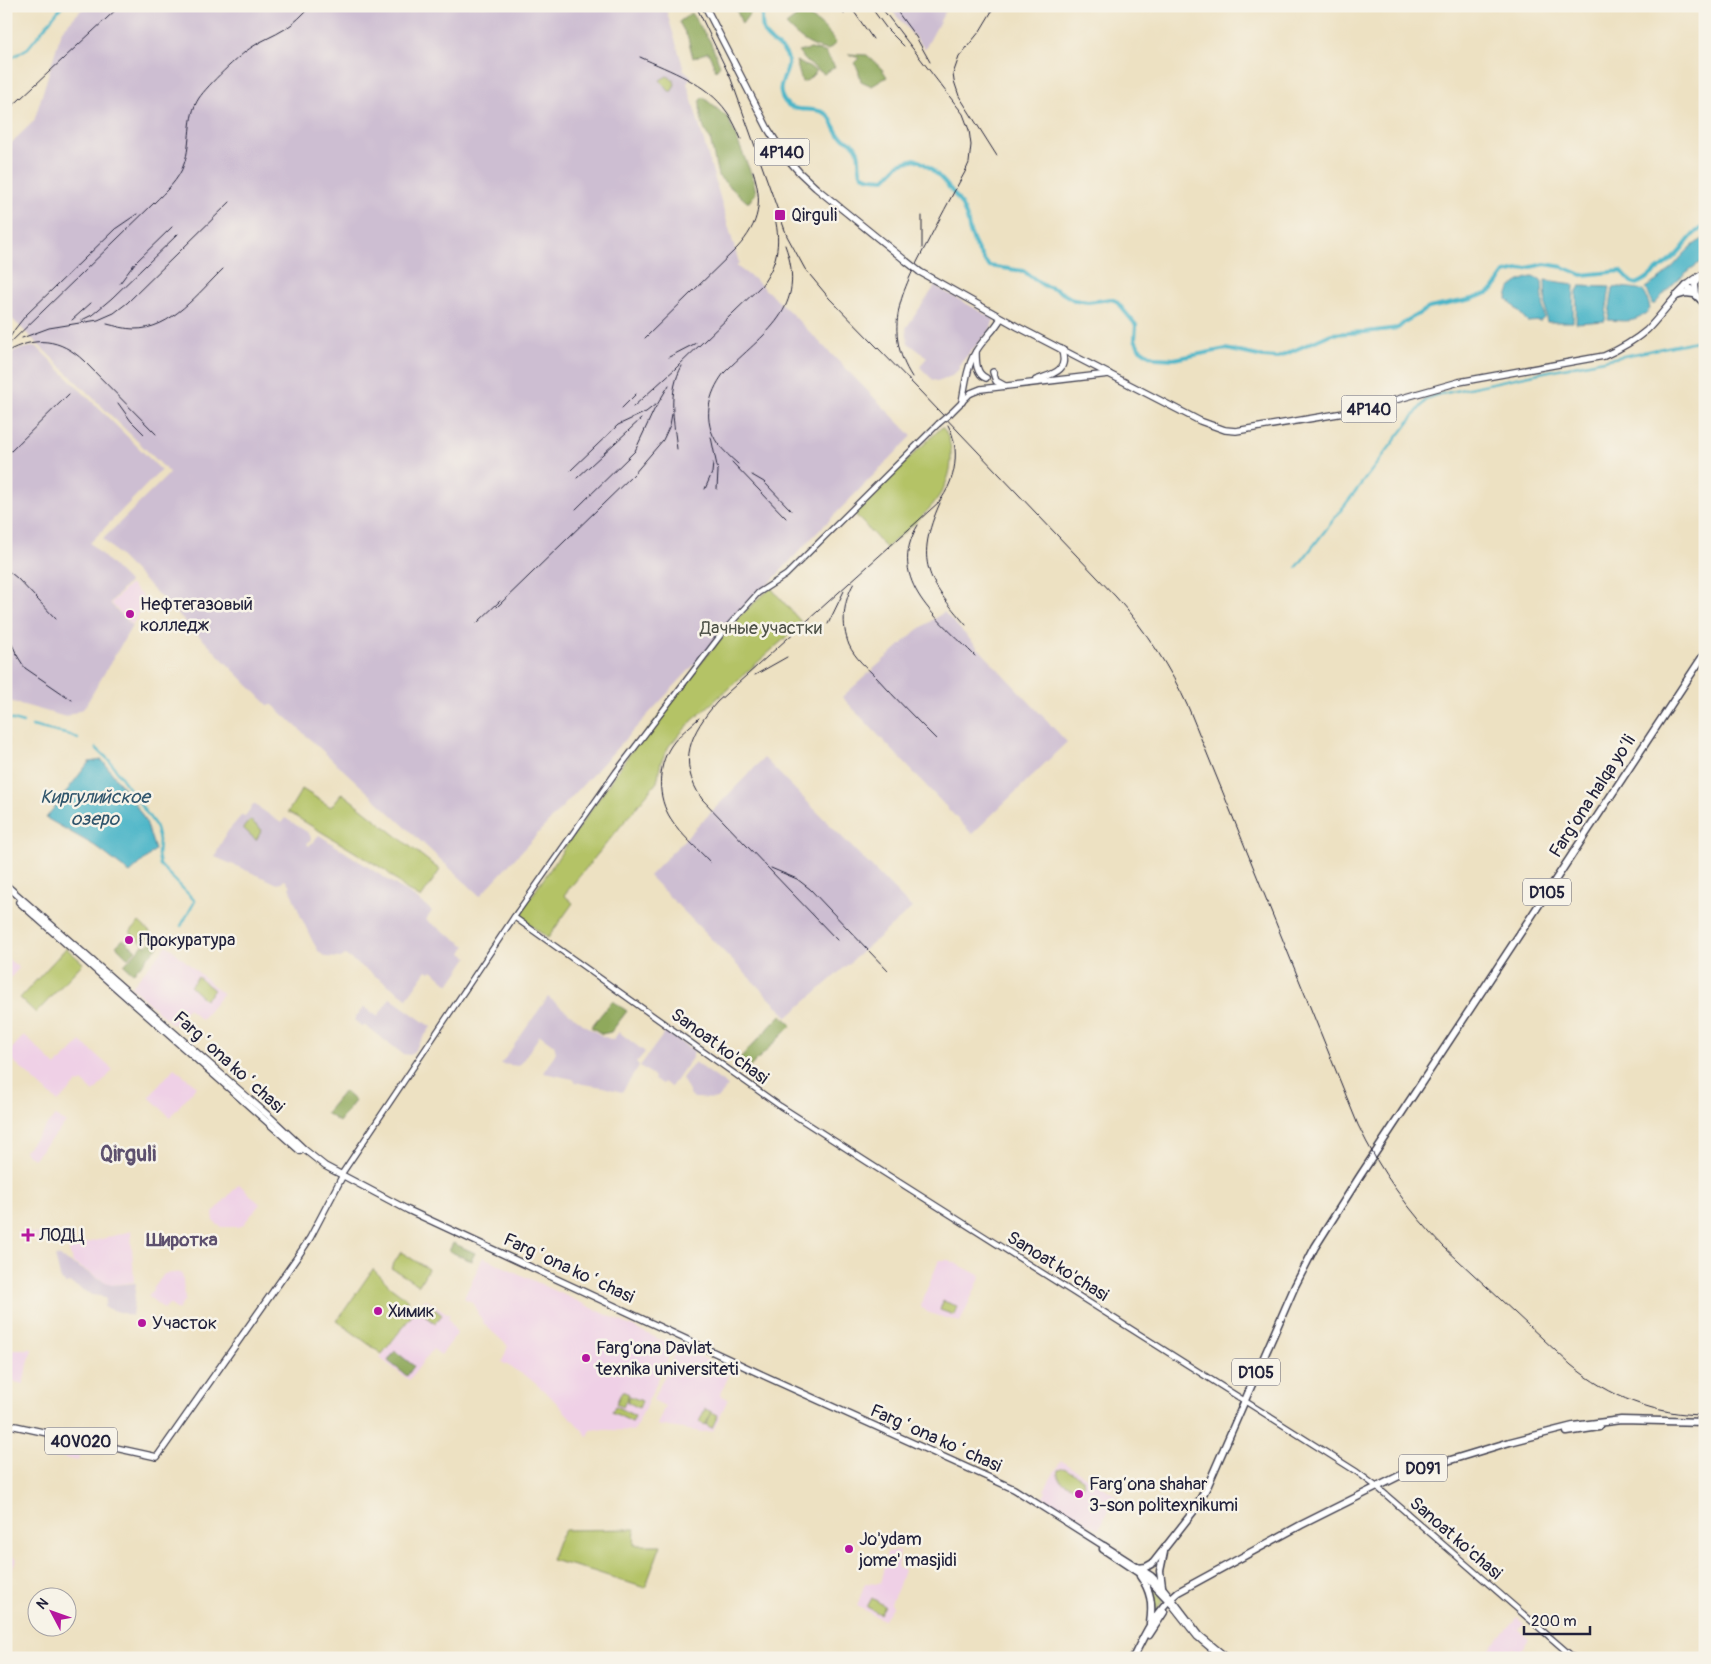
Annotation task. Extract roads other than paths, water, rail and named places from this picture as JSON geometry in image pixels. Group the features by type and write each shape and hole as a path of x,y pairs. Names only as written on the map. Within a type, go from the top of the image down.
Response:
{"highway":[{"path":"1696,295 1695,284 1703,274"},
{"path":"1686,285 1705,304"},
{"path":"1676,296 1686,293 1696,295"},
{"name":"Farg‘ona halqa yo‘li","path":"1170,1542 1195,1508 1208,1485 1295,1286 1315,1247 1370,1159 1390,1132 1705,653"},
{"name":"D091","path":"1171,1601 1244,1559 1378,1488 1405,1478 1564,1430 1652,1422 1705,1424"},
{"name":"D105","path":"1137,1569 1152,1564 1170,1542"},
{"name":"D105","path":"1163,1588 1160,1569 1163,1555 1170,1542"},
{"name":"Fargʻona koʻchasi","path":"1103,1547 1150,1576 1163,1588 1171,1601"},
{"path":"1137,1569 1150,1595 1151,1611 1149,1625"},
{"name":"Fargʻona koʻchasi","path":"1137,1569 1171,1601"},
{"path":"1133,1658 1149,1625 1171,1601"},
{"path":"1137,1658 1154,1625 1171,1601"}],"main road":[{"name":"4P140","path":"705,6 768,129 785,156 812,184 906,261 920,272 1040,339 1200,421 1226,430 1236,431 1356,411 1459,382 1604,356 1624,346 1643,333 1686,285"},
{"path":"1686,285 1703,274"},
{"path":"962,402 968,372 976,350 1001,318"},
{"path":"976,350 978,370 980,375 986,378"},
{"path":"1028,384 1049,376 1060,369 1064,360 1061,350"},
{"path":"993,372 996,381 1005,386"},
{"path":"232,1348 310,1238 345,1169 514,917 616,772 724,632 758,594 786,575 971,393 980,389 1109,374"},
{"name":"Fargʻona koʻchasi","path":"6,885 339,1179"},
{"name":"Fargʻona koʻchasi","path":"6,890 322,1169 406,1213 1014,1490 1103,1547"},
{"name":"Sanoat ko'chasi","path":"514,917 788,1111 875,1168 1358,1472 1574,1658"},
{"name":"40V020","path":"6,1424 157,1455 308,1236 339,1179"},
{"path":"1171,1601 1197,1638 1222,1658"},
{"path":"1171,1601 1200,1635 1228,1658"}],"water":[{"path":"1705,239 1705,260 1684,274 1655,304 1652,304 1645,288 1662,277 1691,247"},
{"path":"1532,277 1542,281 1544,318 1541,321 1528,322 1507,299 1510,290 1515,284"},
{"path":"1545,280 1574,284 1573,322 1547,322"},
{"path":"1580,286 1610,287 1605,321 1576,323 1577,291"},
{"path":"1613,288 1637,289 1644,292 1650,309 1636,319 1626,321 1608,320"},
{"name":"Киргулийское озеро","path":"102,760 134,802 146,822 155,850 130,873 95,846 46,818 89,762"}],"waterway":[{"path":"6,61 28,48 62,6"},
{"path":"763,6 762,23 764,33 766,37 782,49 787,57 788,67 781,86 785,102 793,108 815,110 828,115 839,135 855,146 858,152 862,175 885,179 899,164 915,159 922,163 930,168 957,198 966,215 975,245 989,266 1023,271 1043,285 1057,290 1074,300 1088,302 1111,299 1116,301 1136,325 1135,339 1139,348 1156,358 1174,359 1226,349 1277,358 1331,334 1398,328 1406,321 1429,308 1472,299 1488,293 1493,290 1505,273 1545,264 1563,267 1582,275 1621,271 1631,282 1636,284 1670,261 1694,234 1705,227"},
{"path":"1297,567 1426,400 1433,396 1705,339"},
{"path":"6,718 23,723"},
{"path":"32,726 70,735 78,739"},
{"path":"96,748 109,760 155,825 159,840 158,855 160,865 195,901 181,926"}],"railway":[{"path":"6,112 120,6"},
{"path":"6,347 163,195 175,180 182,170 186,156 192,114 199,98 209,86 246,51 289,27 311,6"},
{"path":"696,6 731,79 787,236 805,269 829,298 1116,597 1147,636 1165,664 1189,709 1358,1125 1396,1190 1444,1247 1571,1365 1586,1376 1617,1395 1651,1408 1668,1412 1705,1415"},
{"path":"841,6 844,14"},
{"path":"850,6 873,39"},
{"path":"870,6 887,29 904,46"},
{"path":"880,6 963,114 969,130 971,145 969,163 909,279 899,310 898,343 903,360 912,377"},
{"path":"893,6 916,37 930,62"},
{"path":"995,6 980,31 959,57 953,74 959,96 997,156"},
{"path":"640,57 687,79 709,93 729,115 741,139"},
{"path":"645,338 737,248 751,230 755,221 758,202 753,171"},
{"path":"22,338 49,328 98,320 114,313 127,303 230,202"},
{"path":"9,339 26,315 115,229 137,214"},
{"path":"922,216 922,248"},
{"path":"633,407 761,286 771,270 776,254 778,237 775,218"},
{"path":"120,283 135,263 172,227"},
{"path":"82,320 92,315 112,298 178,234"},
{"path":"738,464 718,444 713,435 710,426 709,408 718,381 767,332 779,318 787,303 791,287 791,267 785,245"},
{"path":"107,324 134,329 147,328 160,323 172,317 183,308 223,269"},
{"path":"72,320 91,303"},
{"path":"6,352 27,343 37,342 47,342 66,348 84,361 156,434"},
{"path":"669,357 696,343"},
{"path":"677,449 673,418 673,397 674,386 682,366"},
{"path":"576,509 635,451 654,410 669,385"},
{"path":"6,456 69,394"},
{"path":"622,408 636,394"},
{"path":"118,403 131,421 144,434"},
{"path":"571,470 618,425 646,412 655,405"},
{"path":"497,607 634,474 663,440 670,425 672,414"},
{"path":"577,478 641,419"},
{"path":"837,940 702,799 694,785 690,772 688,760 690,748 700,724 717,702 939,502 949,484 955,464 954,444 948,425"},
{"path":"711,437 718,471 717,489"},
{"path":"732,462 786,518"},
{"path":"705,489 712,473 713,463"},
{"path":"752,475 764,482 791,510"},
{"path":"940,503 928,540 927,555 929,569 942,595 966,625"},
{"path":"918,525 909,545 908,564 912,582 921,598 933,613 975,656"},
{"path":"6,569 56,619"},
{"path":"854,583 847,597 844,613 846,637 851,650 937,740"},
{"path":"828,624 844,591"},
{"path":"477,623 500,601"},
{"path":"9,638 25,668 72,700"},
{"path":"755,675 787,657"},
{"path":"699,718 677,738 666,754 661,773 661,792 666,811 675,825 710,862"},
{"path":"771,868 797,879 810,889 888,971"}],"place":[{"name":"Qirguli","path":"780,215"},
{"name":"Нефтегазовый колледж","path":"130,614"},
{"name":"Прокуратура","path":"129,940"},
{"name":"ЛОДЦ","path":"28,1235"},
{"name":"Химик","path":"378,1311"},
{"name":"Участок","path":"142,1323"},
{"name":"Farg'ona Davlat texnika universiteti","path":"586,1358"},
{"name":"Farg‘ona shahar 3-son politexnikumi","path":"1079,1494"},
{"name":"Jo'ydam jome' masjidi","path":"849,1549"}],"district":[{"name":"Qirguli","path":"128,1153"},
{"name":"Широтка","path":"182,1239"}],"park label":[{"name":"Дачные участки","path":"761,628"}]}
